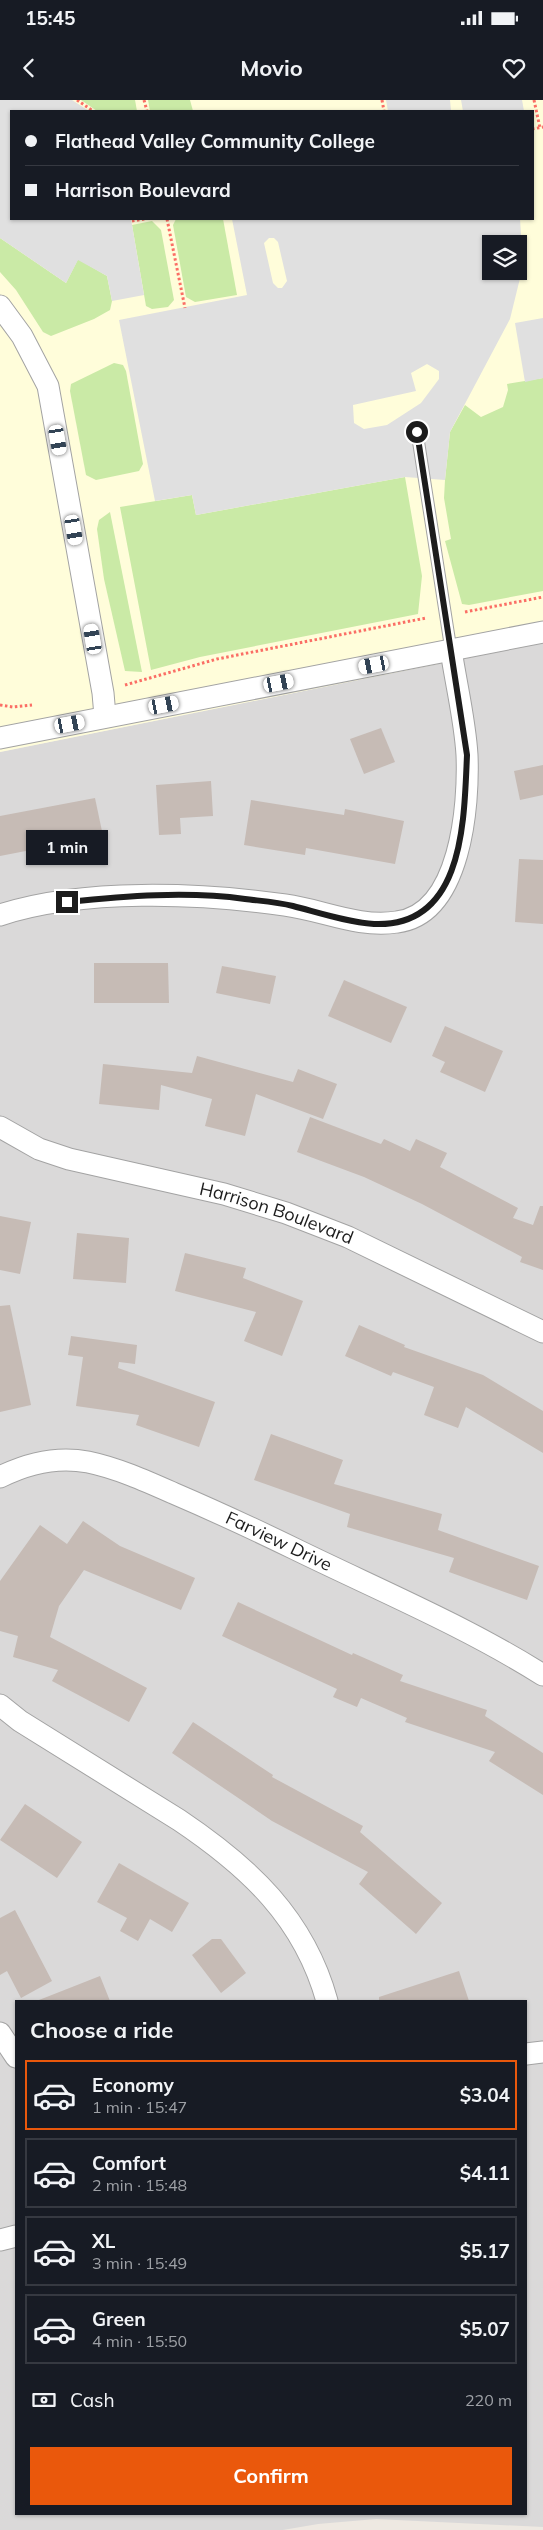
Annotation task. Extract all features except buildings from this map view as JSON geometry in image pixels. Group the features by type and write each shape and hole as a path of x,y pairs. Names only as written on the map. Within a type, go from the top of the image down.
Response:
{"street":[{"path":"0,306 22,336 48,386 103,693 105,716"},
{"path":"0,738 543,632"},
{"path":"0,915 48,903 107,898 198,896 229,897 290,906 348,920 375,924 399,922 420,914 437,900 449,880 457,857 464,807 467,755 451,650"},
{"name":"Harrison Boulevard","path":"0,1127 39,1149 69,1159 224,1194 286,1213 348,1237 543,1332"},
{"name":"Farview Drive","path":"0,1477 18,1468 40,1462 63,1460 88,1462 136,1477 227,1516 436,1617 543,1676"},
{"path":"0,1705 20,1721 196,1831 249,1874 288,1916 314,1965 327,2000"},
{"path":"0,2033 15,2056"},
{"path":"527,2054 543,2052"},
{"path":"0,2240 15,2236"}],"lane":[{"path":"417,432 451,650"}],"path":[{"path":"77,100 92,110"},
{"path":"534,100 541,128"},
{"path":"132,221 138,220"},
{"path":"167,220 185,308"},
{"path":"103,693 148,677 216,659 393,623 446,615 543,596"},
{"path":"0,705 13,707 41,704"}],"shaded area":[{"path":"0,100 543,100 543,643 0,752"},
{"path":"0,100 72,100 87,110 10,110 10,220 131,220 144,295 112,301 107,276 78,260 66,283 0,238"},
{"path":"386,100 450,100 451,110 388,110"},
{"path":"461,100 522,100 524,110 463,110"},
{"path":"232,220 520,220 521,235 482,235 482,280 520,280 510,319 450,432 445,480 405,477 196,515 192,495 155,501 119,320 247,295","holes":["269,238 274,238 278,242 287,281 282,288 278,288 273,283 264,243","427,364 439,371 439,379 421,403 387,425 364,429 354,423 353,405 416,391 411,373"]},
{"path":"543,318 543,378 525,382 515,323"},
{"path":"543,643 543,2527 376,2519 318,2524 283,2530 0,2530 0,752"}],"green space":[{"path":"81,100 135,100 137,110 96,110"},
{"path":"148,100 190,100 193,110 150,110"},
{"path":"176,220 223,220 237,295 195,302 186,297 173,225"},
{"path":"152,221 161,230 174,300 168,307 152,309 146,306 132,225"},
{"path":"0,238 66,283 78,259 107,276 112,301 110,310 94,319 51,336 43,332 16,290 0,272"},
{"path":"114,363 123,365 126,371 143,464 139,471 96,480 86,475 70,391 71,384"},
{"path":"543,378 543,591 469,605 462,604 445,541 451,539 444,498 450,432 465,405 481,417 503,407 508,390 507,384"},
{"path":"405,477 422,576 418,614 200,657 151,670 120,507 192,495 196,515"},
{"path":"110,512 142,672 125,671 104,579 97,529 99,520"}],"route":[{"path":"67,902 107,898 229,897 290,906 348,920 375,924 399,922 420,914 437,900 449,880 457,857 464,807 467,755 417,432"}]}
